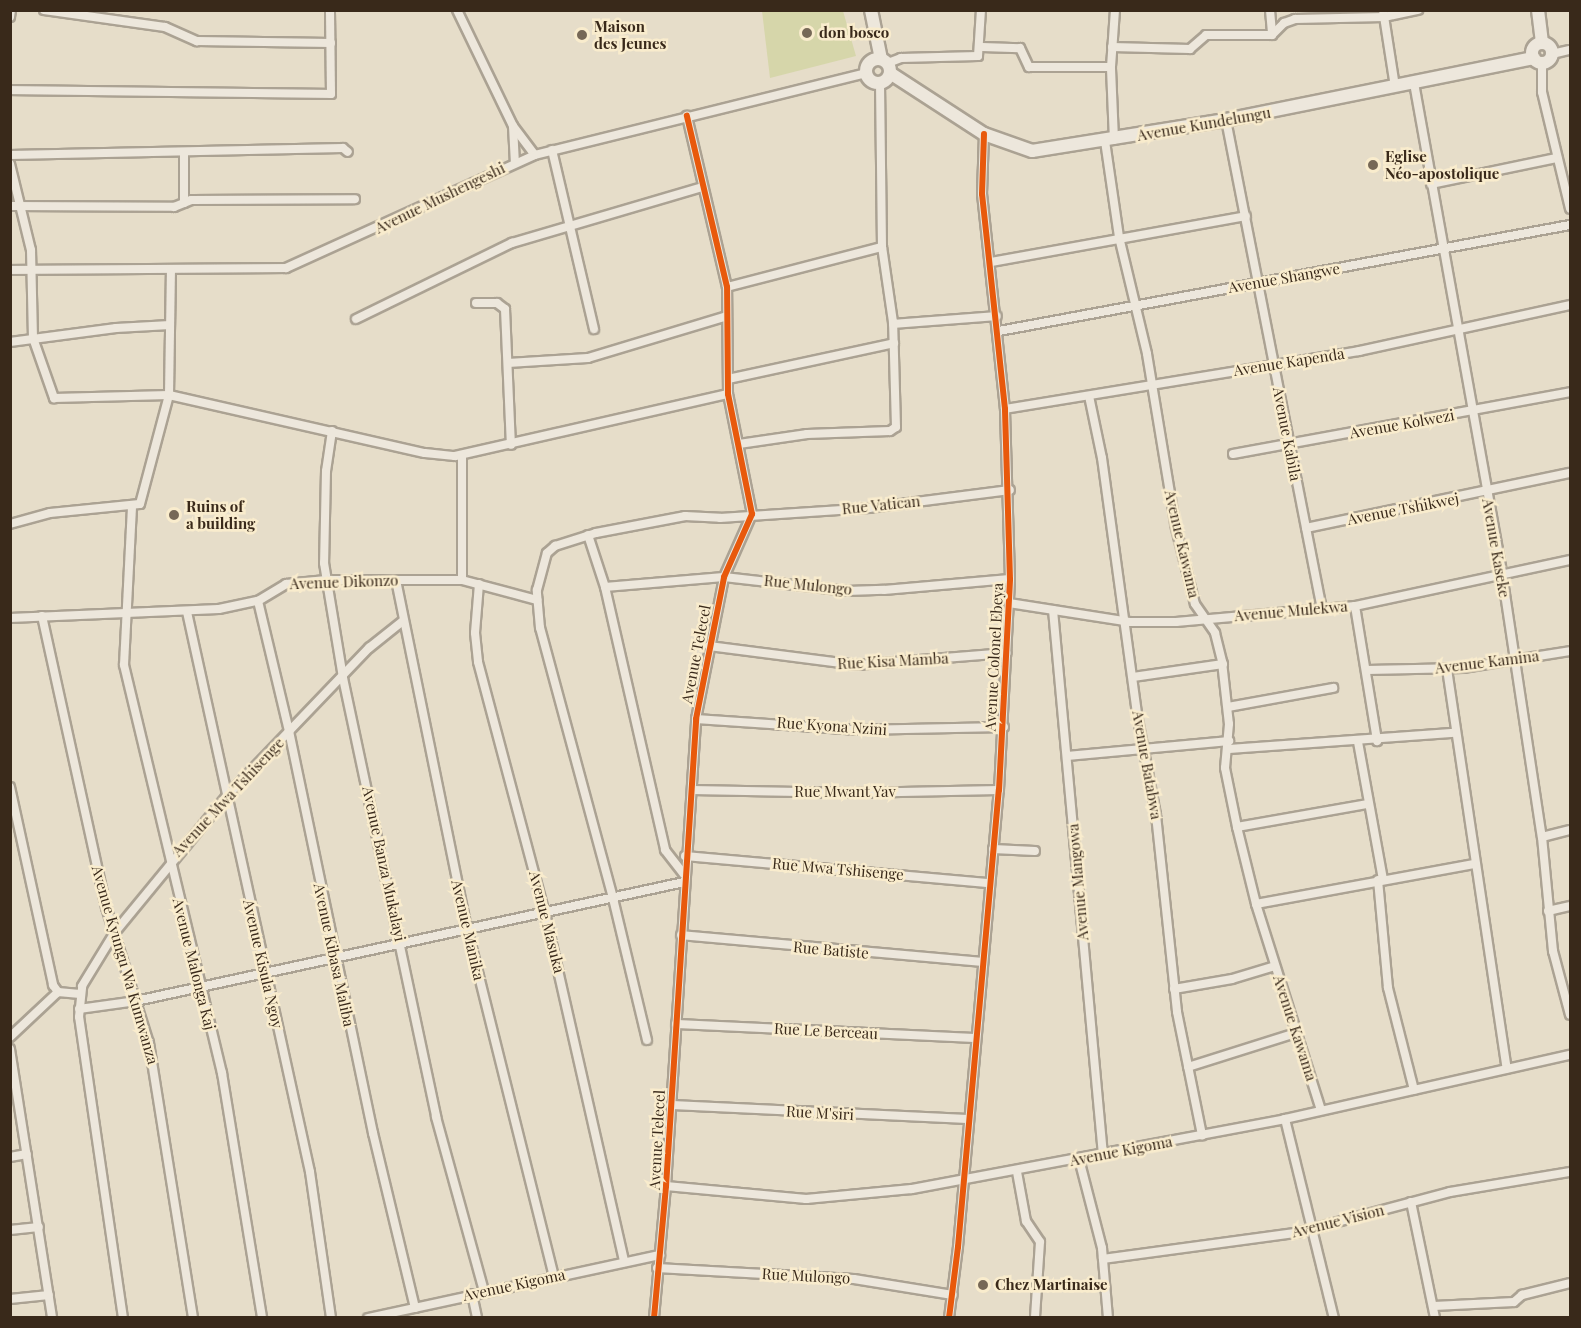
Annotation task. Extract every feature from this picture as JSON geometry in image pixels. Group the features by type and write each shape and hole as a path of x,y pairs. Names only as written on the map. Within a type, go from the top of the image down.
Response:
{"street":[{"path":"10,17 11,10"},
{"path":"44,10 170,28 197,41 331,43"},
{"path":"10,90 331,94 330,10"},
{"path":"457,10 513,126 535,155"},
{"path":"739,444 807,434 892,430 897,410 893,324 882,247 880,83 887,65 871,10"},
{"path":"880,83 871,81 866,73 868,64 887,65 901,58 973,57 980,54 982,47 981,10"},
{"name":"Avenue Kawama","path":"1115,10 1111,67 1110,140 1119,237 1153,384 1175,524 1195,604 1215,633 1223,664 1228,707 1229,745 1226,768 1237,827 1256,904 1321,1110"},
{"path":"1270,10 1272,35"},
{"path":"1112,47 1190,49 1206,35 1272,35 1284,23 1295,19 1418,10"},
{"path":"1538,10 1542,43"},
{"path":"1384,14 1395,87"},
{"path":"1552,54 1549,45 1542,43 1535,47 1542,92 1570,209"},
{"path":"982,47 1020,48 1029,68 1111,67"},
{"path":"1538,60 1570,50"},
{"name":"Avenue Kundelungu","path":"887,65 984,135 1032,151 1226,120 1538,60"},
{"name":"Avenue Mushengeshi","path":"10,270 286,268 515,162 535,155 866,73"},
{"name":"Avenue Kaseke","path":"1414,83 1502,574 1542,837 1553,951 1570,1015"},
{"path":"687,116 727,287 728,394 752,514"},
{"name":"Avenue Kabila","path":"1226,120 1321,606"},
{"path":"513,126 515,162"},
{"name":"Avenue Colonel Ebeya","path":"949,1317 953,1295 999,790 1010,579 1010,490 1005,409 999,331 982,194 984,135"},
{"path":"10,155 343,148 348,152"},
{"path":"552,150 594,329"},
{"path":"184,153 184,203"},
{"path":"1431,184 1557,158"},
{"path":"10,164 23,206 30,269 33,338 54,398 169,395 425,453 462,456 728,394"},
{"path":"356,319 512,243 702,187"},
{"path":"10,206 174,207 184,203 355,199"},
{"path":"991,262 1119,237 1246,216"},
{"name":"Avenue Shangwe","path":"999,331 1570,225"},
{"path":"727,287 882,247"},
{"path":"10,524 50,513 132,507 142,502 169,395 171,269"},
{"path":"476,303 497,303 505,309 511,445"},
{"name":"Avenue Kapenda","path":"1005,409 1274,364 1458,330 1570,305"},
{"path":"508,363 588,358 728,315"},
{"path":"893,324 997,316"},
{"path":"10,342 170,325"},
{"path":"728,379 894,343"},
{"name":"Avenue Kolwezi","path":"1233,454 1570,392"},
{"name":"Avenue Batabwa","path":"1089,396 1102,458 1143,747 1158,830 1174,989 1203,1135"},
{"name":"Avenue Banza Mukalayi","path":"332,431 325,491 326,580 343,678 401,942 436,1117 484,1291"},
{"path":"462,456 462,580"},
{"name":"Avenue Tshikwej","path":"1306,528 1487,493 1570,473"},
{"name":"Rue Vatican","path":"537,600 547,553 555,546 588,535 697,514 720,518 752,514 869,508 1010,490"},
{"name":"Avenue Malonga Kaj","path":"132,507 124,665 169,862 222,1073 262,1317"},
{"name":"Avenue Telecel","path":"654,1317 666,1186 685,856 696,719 724,577 752,514"},
{"path":"79,1009 136,1001 265,971 545,913 613,898 684,878 665,850 606,587 588,535"},
{"name":"Avenue Mulekwa","path":"1009,603 1125,622 1167,623 1321,606 1355,606 1570,560"},
{"name":"Rue Mulongo","path":"606,587 724,577 847,591 1010,579"},
{"name":"Avenue Dikonzo","path":"10,618 127,612 188,612 258,601 286,584 326,580 462,580 537,600"},
{"name":"Avenue Manika","path":"396,580 467,928 554,1276"},
{"name":"Avenue Masuka","path":"479,584 476,653 545,913 624,1262"},
{"path":"537,600 540,628 613,898 647,1040"},
{"name":"Avenue Kibasa Maliba","path":"258,601 289,731 334,957 410,1312"},
{"path":"1355,606 1377,741"},
{"name":"Avenue Mangowa","path":"1053,610 1103,1155"},
{"name":"Avenue Kisula Ngoy","path":"188,612 226,797 310,1172 331,1317"},
{"name":"Avenue Kyungu Wa Kumwanza","path":"42,616 100,882 136,1001 160,1098 193,1317"},
{"name":"Avenue Mwa Tshisenge","path":"123,1317 79,1009 80,994 85,978 115,932 169,862 226,797 343,678 369,648 403,621"},
{"name":"Rue Kisa Mamba","path":"709,646 857,665 1007,653"},
{"name":"Avenue Kamina","path":"1367,670 1447,669 1515,661 1570,651"},
{"path":"1133,677 1223,664"},
{"path":"1447,669 1454,733 1507,1069"},
{"path":"1228,707 1333,688"},
{"name":"Rue Kyona Nzini","path":"696,719 856,730 1004,727"},
{"path":"1067,756 1143,747 1358,742 1454,733"},
{"path":"1358,742 1381,879 1388,988 1414,1090"},
{"path":"10,787 46,960 58,992"},
{"name":"Rue Mwant Yav","path":"692,790 852,793 999,790"},
{"path":"1237,827 1368,804"},
{"path":"1542,837 1570,830"},
{"path":"993,849 1035,851"},
{"name":"Rue Mwa Tshisenge","path":"685,856 990,883"},
{"path":"1256,904 1381,879 1475,864"},
{"path":"1548,911 1570,906"},
{"name":"Rue Batiste","path":"681,935 982,962"},
{"path":"1174,989 1232,979 1275,966"},
{"path":"10,1037 58,992 80,994"},
{"name":"Rue Le Berceau","path":"676,1024 976,1038"},
{"path":"1188,1067 1296,1033"},
{"path":"10,1049 13,1086 27,1154 52,1317"},
{"name":"Avenue Kigoma","path":"666,1186 813,1199 963,1180 1017,1172 1285,1119 1570,1055"},
{"name":"Rue M'siri","path":"671,1105 969,1119"},
{"path":"1285,1119 1334,1317"},
{"path":"10,1157 27,1154"},
{"path":"1079,1159 1103,1259 1108,1317"},
{"path":"1017,1172 1026,1221 1040,1242 1035,1317"},
{"name":"Avenue Vision","path":"1103,1259 1312,1229 1411,1202 1570,1172"},
{"path":"1411,1202 1435,1317"},
{"path":"10,1230 39,1227"},
{"name":"Avenue Kigoma","path":"368,1317 410,1312 484,1291 660,1255"},
{"name":"Rue Mulongo","path":"657,1268 854,1279 953,1295"},
{"path":"1434,1306 1514,1302 1522,1295 1570,1283"},
{"path":"472,1294 477,1317"},
{"path":"10,1299 49,1295"}],"green space":[{"name":"don bosco","path":"762,11 843,11 856,56 770,78"}],"cycle path":[{"path":"654,1318 666,1186 696,719 724,577 752,514 728,394 727,287 687,116"},
{"path":"949,1318 958,1247 999,790 1010,579 1005,409 982,194 984,134"}],"place":[{"name":"don bosco","path":"807,33"},
{"name":"Maison des Jeunes","path":"582,35"},
{"name":"Eglise Néo-apostolique","path":"1373,165"},
{"name":"Ruins of a building","path":"174,515"},
{"name":"Chez Martinaise","path":"983,1285"}]}
